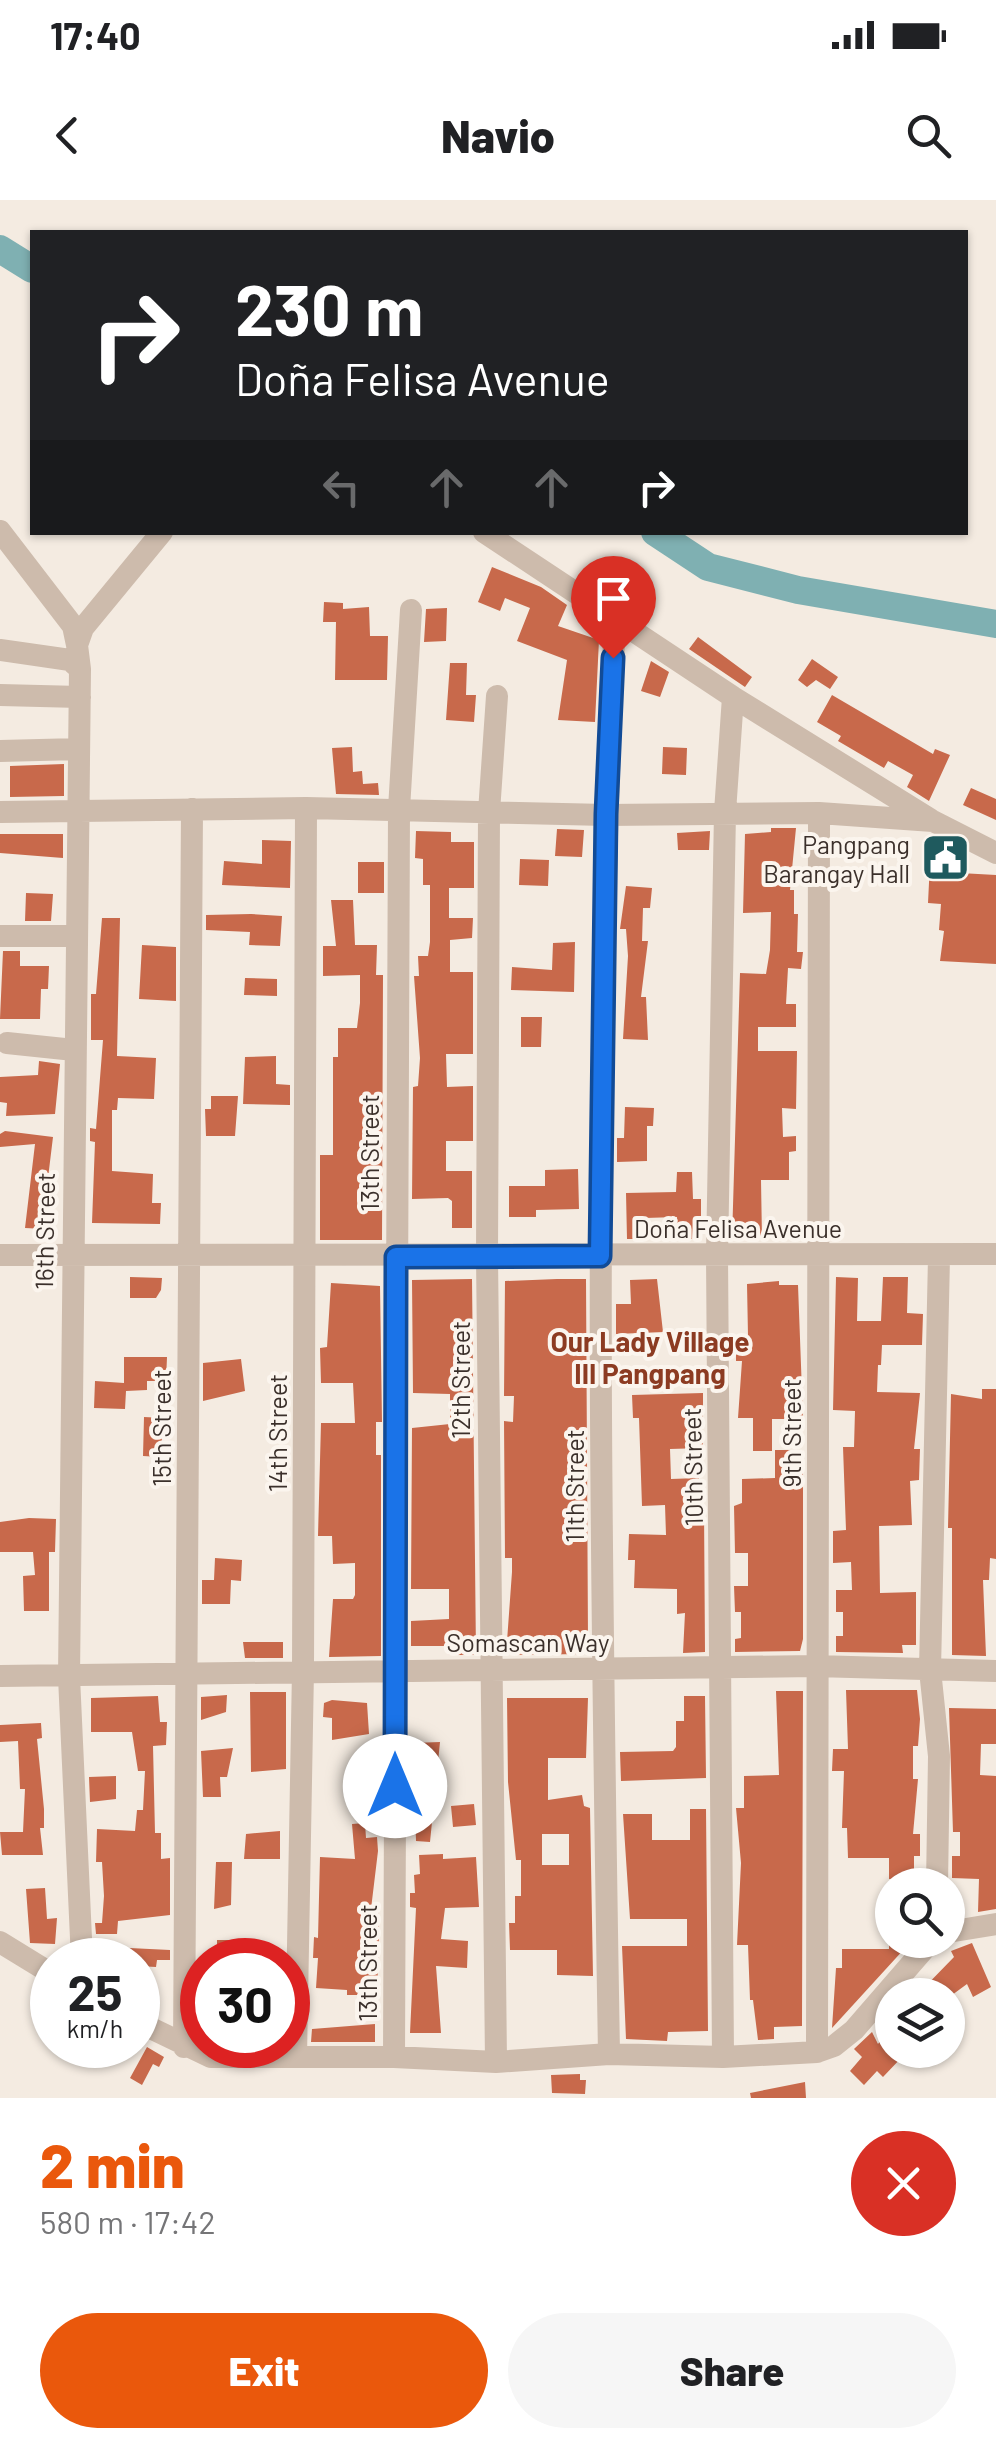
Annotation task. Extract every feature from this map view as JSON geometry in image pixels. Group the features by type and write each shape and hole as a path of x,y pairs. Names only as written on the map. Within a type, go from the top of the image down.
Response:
{"street":[{"path":"0,532 73,626 77,645"},
{"path":"77,645 83,628 160,535"},
{"path":"489,535 733,697 933,821 996,853"},
{"name":"13th Street","path":"394,2057 399,808 412,610"},
{"name":"11th Street","path":"609,2054 600,1256 606,814 615,618"},
{"name":"16th Street","path":"77,645 80,696 69,1677 81,1938"},
{"path":"0,650 70,660 80,669"},
{"path":"0,695 80,696"},
{"name":"12th Street","path":"496,2062 487,1256 489,812 497,696"},
{"name":"10th Street","path":"724,2057 718,1255 724,812 733,697"},
{"path":"0,751 79,750"},
{"path":"0,812 78,808 399,808 606,814 819,813 933,821"},
{"name":"14th Street","path":"298,1938 306,1257 306,808"},
{"name":"15th Street","path":"185,1938 192,809"},
{"name":"9th Street","path":"817,2052 821,1732 815,1666 819,1622 819,813"},
{"path":"0,936 76,936"},
{"path":"6,1043 74,1050"},
{"name":"Doña Felisa Avenue","path":"0,1255 996,1254"},
{"path":"937,1868 939,1756 930,1670 939,1256"},
{"name":"Somascan Way","path":"0,1676 722,1666 996,1671"},
{"path":"965,1929 996,1924"},
{"path":"0,1942 30,1960"},
{"path":"310,2057 496,2062 609,2054 724,2057 817,2052 834,2046 854,2030 916,1958"}],"building":[{"path":"492,567 541,587 567,605 558,626 599,640 595,722 558,720 567,660 517,641 530,608 505,598 500,611 478,602"},
{"path":"324,602 343,603 343,609 369,607 370,636 388,636 387,680 335,680 336,622 323,622"},
{"path":"447,608 446,641 424,642 426,609"},
{"path":"698,637 752,677 745,687 689,649"},
{"path":"812,659 838,677 830,689 816,680 807,687 798,680"},
{"path":"651,661 669,672 660,697 641,691"},
{"path":"450,663 467,663 466,695 476,695 474,722 446,720"},
{"path":"832,695 933,754 935,749 950,755 929,801 907,787 913,775 888,761 884,768 838,741 841,736 817,722"},
{"path":"352,747 353,772 362,771 363,784 378,783 379,795 336,794 332,748"},
{"path":"663,747 687,748 686,775 662,774"},
{"path":"64,764 64,796 10,797 10,766"},
{"path":"971,788 996,799 996,820 963,805"},
{"path":"771,828 796,828 790,890 794,890 794,914 798,914 797,952 803,952 801,969 788,968 786,1004 796,1004 796,1027 758,1027 758,1051 797,1051 796,1109 782,1108 783,1137 796,1136 796,1151 789,1152 789,1180 761,1180 762,1239 732,1239 740,973 766,974 770,950 771,912 743,913 745,834 771,832"},
{"path":"557,829 584,830 582,857 555,856"},
{"path":"416,831 451,832 451,842 474,842 474,888 449,888 449,918 473,918 472,938 450,940 450,972 473,972 473,1054 446,1054 447,1087 473,1086 473,1141 446,1141 446,1171 472,1171 472,1228 452,1228 452,1201 448,1198 412,1199 413,1087 418,1086 420,1058 414,976 419,976 418,956 428,956 430,942 430,885 423,885 423,859 415,858"},
{"path":"710,831 709,850 678,850 677,833"},
{"path":"0,834 63,834 63,858 0,853"},
{"path":"262,840 291,841 290,888 222,885 224,861 262,864"},
{"path":"931,842 960,852 960,873 996,875 996,964 940,961 944,931 939,930 941,904 928,903"},
{"path":"520,859 549,860 548,886 519,885"},
{"path":"358,862 384,862 384,893 358,893"},
{"path":"626,886 652,888 650,908 643,908 642,941 648,941 641,997 646,997 648,1040 623,1039 628,956 626,929 620,929"},
{"path":"26,893 53,894 51,921 25,921"},
{"path":"331,900 353,900 355,945 377,945 376,975 383,975 382,1240 320,1240 320,1155 333,1155 333,1057 338,1057 338,1028 357,1028 360,1003 360,975 323,976 323,946 336,946"},
{"path":"206,915 282,916 280,946 249,945 250,932 206,930"},
{"path":"102,918 120,918 117,1056 156,1058 154,1099 118,1098 117,1110 112,1110 112,1171 153,1174 152,1203 161,1203 160,1224 92,1223 95,1142 90,1141 90,1128 96,1129 103,1040 91,1040 91,994 96,994"},
{"path":"575,942 574,992 511,990 512,967 552,970 553,943"},
{"path":"142,945 176,947 176,1001 139,999"},
{"path":"3,951 20,951 20,966 49,966 48,989 41,989 40,1019 0,1019"},
{"path":"245,978 277,979 277,996 244,995"},
{"path":"521,1017 542,1017 541,1047 521,1047"},
{"path":"276,1056 276,1084 290,1085 290,1105 243,1104 245,1057"},
{"path":"39,1061 60,1064 55,1114 6,1116 7,1103 0,1102 0,1077 38,1075"},
{"path":"211,1096 238,1096 235,1136 206,1136 205,1109 211,1109"},
{"path":"625,1107 654,1108 653,1126 647,1126 647,1161 617,1162 617,1138 624,1138"},
{"path":"5,1131 53,1137 48,1178 54,1179 52,1191 46,1190 45,1229 25,1228 35,1144 0,1147 0,1134"},
{"path":"578,1169 579,1209 536,1210 536,1217 509,1217 509,1186 545,1186 545,1170"},
{"path":"677,1172 692,1172 693,1199 701,1199 701,1217 694,1217 692,1239 676,1239 677,1217 645,1218 645,1239 627,1239 626,1193 676,1192"},
{"path":"130,1277 162,1278 161,1290 156,1298 130,1298"},
{"path":"836,1277 858,1278 857,1321 881,1321 883,1277 908,1277 907,1313 923,1314 922,1345 882,1345 878,1365 877,1392 920,1393 914,1449 920,1449 919,1480 910,1481 912,1525 879,1526 880,1593 916,1592 916,1645 902,1645 903,1653 836,1652 836,1636 843,1636 843,1612 836,1612 836,1590 852,1590 851,1562 833,1563 833,1531 846,1530 843,1447 854,1447 855,1411 833,1410"},
{"path":"472,1279 476,1655 449,1655 447,1646 411,1646 411,1621 449,1619 449,1589 411,1589 412,1428 450,1424 450,1394 413,1393 412,1280"},
{"path":"586,1279 588,1640 583,1640 583,1654 506,1655 512,1558 505,1558 504,1421 513,1422 514,1396 504,1396 505,1281"},
{"path":"657,1279 663,1332 616,1334 616,1304 631,1304 630,1280"},
{"path":"779,1281 779,1285 798,1285 803,1419 772,1419 772,1451 753,1451 753,1418 738,1418 742,1361 736,1361 736,1336 748,1336 747,1284"},
{"path":"331,1283 380,1286 382,1422 376,1422 376,1455 381,1455 381,1656 329,1657 333,1599 353,1599 355,1595 355,1563 333,1564 332,1536 318,1536 321,1423 355,1423 353,1383 321,1383 320,1348 327,1347"},
{"path":"124,1357 167,1357 166,1381 147,1381 147,1390 126,1391 125,1409 94,1408 95,1381 124,1383"},
{"path":"241,1359 245,1391 203,1401 203,1363"},
{"path":"982,1389 996,1389 996,1559 990,1558 989,1580 983,1580 986,1656 952,1655 952,1528 948,1528 951,1394 982,1399"},
{"path":"703,1393 703,1448 670,1449 671,1479 699,1478 700,1507 704,1507 705,1652 683,1653 685,1613 677,1614 677,1589 634,1588 635,1560 628,1560 629,1534 666,1535 665,1505 642,1506 639,1418 633,1418 632,1395"},
{"path":"144,1417 164,1418 160,1457 143,1456"},
{"path":"775,1450 803,1450 803,1639 800,1651 735,1652 735,1639 741,1638 741,1612 735,1612 734,1586 748,1586 748,1553 735,1553 734,1506 742,1503 742,1479 775,1478"},
{"path":"56,1519 55,1552 49,1552 49,1611 24,1611 23,1576 35,1575 33,1552 0,1552 0,1522"},
{"path":"215,1558 242,1560 241,1581 231,1580 230,1604 202,1604 202,1580 214,1580"},
{"path":"243,1642 283,1642 283,1658 245,1658"},
{"path":"846,1690 917,1690 920,1719 918,1746 913,1746 913,1779 918,1779 913,1834 920,1834 920,1856 914,1856 914,1868 889,1868 889,1858 848,1858 847,1828 842,1828 844,1771 832,1771 833,1749 848,1749"},
{"path":"776,1691 803,1691 802,2026 774,2027 774,2039 758,2040 750,2000 748,1945 737,1945 741,1863 736,1808 744,1808 744,1776 779,1775"},
{"path":"250,1692 286,1692 286,1769 251,1772"},
{"path":"227,1695 226,1712 201,1720 201,1697"},
{"path":"158,1696 160,1722 167,1722 166,1745 153,1746 155,1833 161,1833 161,1859 170,1858 170,1915 118,1921 117,1934 96,1934 95,1923 102,1923 104,1896 102,1862 96,1862 97,1829 135,1831 137,1810 143,1810 145,1771 138,1771 132,1732 91,1732 91,1698"},
{"path":"684,1696 705,1696 706,1778 621,1781 620,1752 673,1751 676,1747 676,1721 684,1721"},
{"path":"507,1698 588,1698 586,1758 548,1758 548,1800 582,1795 584,1806 590,1808 593,1976 557,1975 557,1950 510,1950 509,1923 515,1923 515,1896 521,1896 521,1860 516,1860 508,1782","holes":["542,1834 569,1834 569,1865 542,1865"]},
{"path":"324,1703 367,1703 369,1734 332,1740 332,1718 323,1717"},
{"path":"949,1708 996,1709 996,1744 981,1744 980,1775 996,1776 996,1909 978,1912 979,1879 965,1878 965,1868 952,1868 952,1856 960,1856 960,1832 953,1832"},
{"path":"41,1723 42,1738 37,1739 44,1809 44,1828 40,1828 43,1855 2,1855 0,1832 23,1832 25,1789 20,1789 18,1741 0,1742 0,1725"},
{"path":"440,1742 430,1842 416,1841 413,1743"},
{"path":"233,1748 227,1777 220,1777 221,1797 203,1797 201,1751"},
{"path":"116,1776 116,1799 90,1802 89,1777"},
{"path":"474,1804 476,1825 453,1827 451,1806"},
{"path":"690,1809 706,1809 708,2031 668,2032 667,2041 626,2039 622,1946 687,1946 687,1919 630,1919 623,1814 652,1814 652,1840 690,1840"},
{"path":"365,1823 366,1838 377,1837 378,1851 371,1909 378,1908 377,1995 347,1995 347,1990 316,1988 318,1958 313,1958 314,1937 318,1938 320,1857 355,1859 352,1824"},
{"path":"280,1831 280,1859 244,1859 246,1834"},
{"path":"443,1854 443,1859 476,1857 479,1907 445,1908 441,1939 468,1941 467,1968 436,1966 441,2033 410,2033 416,1908 410,1907 410,1893 415,1893 414,1875 420,1874 419,1855"},
{"path":"216,1862 232,1862 231,1905 214,1909"},
{"path":"45,1888 47,1919 57,1918 55,1938 30,1938 30,1943 26,1889"},
{"path":"972,1943 991,1987 973,1997 965,1978 934,1978 953,1958 965,1958 965,1946"},
{"path":"842,1949 875,1949 875,1958 896,1958 832,2028 836,1968 842,1968"},
{"path":"160,1950 170,1950 170,1960 160,1960"},
{"path":"375,2024 375,2042 311,2042 312,2029"},
{"path":"872,2032 875,2068 892,2068 883,2077 877,2071 864,2085 850,2071 862,2057 854,2049"},
{"path":"135,2068 151,2068 142,2085 130,2078"},
{"path":"580,2074 580,2080 586,2080 585,2094 552,2093 551,2075"},
{"path":"805,2082 806,2098 751,2098 750,2093"}],"waterway":[{"path":"0,249 30,268"},
{"path":"660,535 708,567 798,590 996,624"}],"place":[{"name":"Pangpang Barangay Hall","path":"945,858"}],"district":[{"name":"Our Lady Village III Pangpang","path":"650,1357"}],"route":[{"path":"395,1786 396,1257 600,1256 606,814 613,658"}]}
